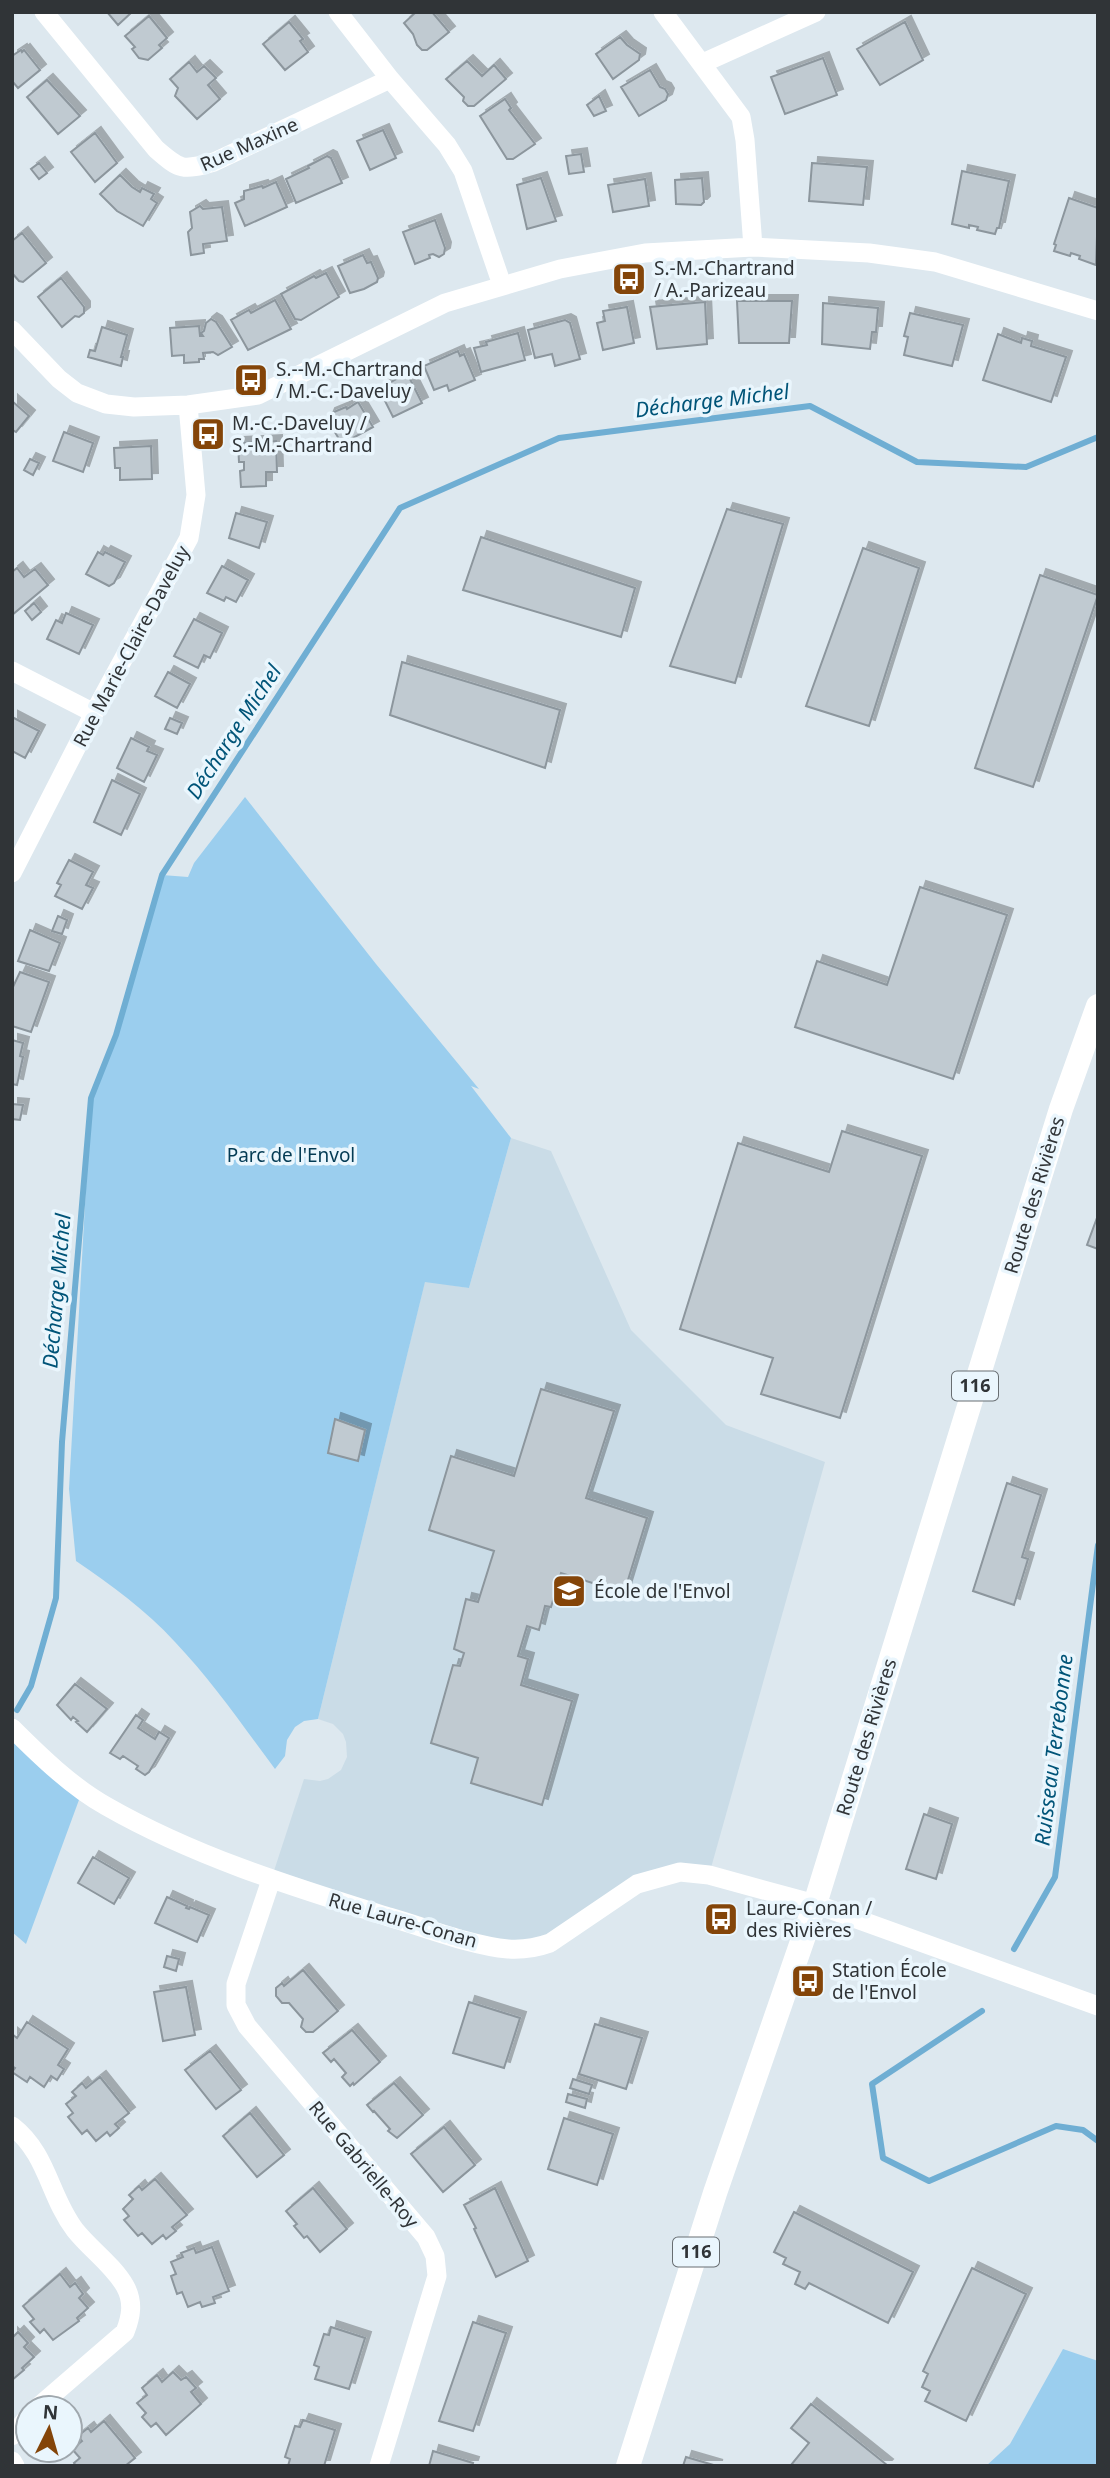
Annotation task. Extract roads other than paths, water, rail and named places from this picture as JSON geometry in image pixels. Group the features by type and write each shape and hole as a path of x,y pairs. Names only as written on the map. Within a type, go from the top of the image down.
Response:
{"main road":[{"name":"Route des Rivières","path":"628,2466 715,2193 815,1904 1057,1121 1098,1006"}],"street":[{"name":"Rue Maxine","path":"44,12 156,149 174,165 190,169 214,162 390,79"},
{"path":"338,12 390,79 447,145 463,171 502,285"},
{"path":"663,12 741,117 746,140 753,247"},
{"path":"703,63 816,12"},
{"path":"12,330 59,379 77,393 106,404 134,407 188,405 258,395 445,303 560,269 645,253 753,247 869,253 935,262 1098,312"},
{"name":"Rue Marie-Claire-Daveluy","path":"12,873 94,713 189,538 196,495 188,405"},
{"path":"12,671 94,713"},
{"name":"Rue Laure-Conan","path":"12,1728 103,1805 154,1832 271,1880 452,1936 507,1949 535,1949 550,1943 637,1884 680,1872 709,1875 815,1904 1098,2006"},
{"name":"Rue Gabrielle-Roy","path":"271,1880 236,1984 236,2006 247,2026 426,2237 435,2256 436,2276 379,2466"},
{"path":"12,2126 24,2135 39,2154 59,2202 75,2230 125,2286 132,2314 125,2332 53,2394"},
{"path":"12,2461 15,2466"}],"waterway":[{"name":"Décharge Michel","path":"17,1710 31,1686 56,1598 62,1442 91,1098 116,1035 162,875 400,508 559,438 810,406 917,462 1026,467 1098,437"},
{"name":"Ruisseau Terrebonne","path":"1014,1949 1055,1877 1098,1545"},
{"name":"Ruisseau Terrebonne","path":"982,2011 872,2084 883,2158 929,2181 1056,2126 1083,2130 1098,2141"}],"place":[{"name":"S.-M.-Chartrand / A.-Parizeau","path":"629,279"},
{"name":"S.--M.-Chartrand / M.-C.-Daveluy","path":"251,380"},
{"name":"M.-C.-Daveluy / S.-M.-Chartrand","path":"208,434"},
{"name":"École de l'Envol","path":"569,1591"},
{"name":"Laure-Conan / des Rivières","path":"721,1919"},
{"name":"Station École de l'Envol","path":"808,1981"}],"park label":[{"name":"Parc de l'Envol","path":"291,1155"}]}
